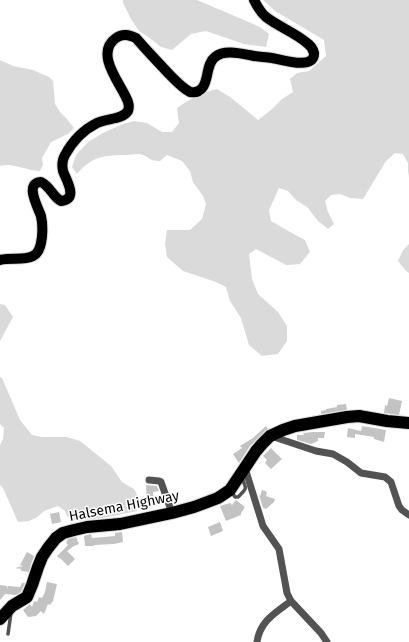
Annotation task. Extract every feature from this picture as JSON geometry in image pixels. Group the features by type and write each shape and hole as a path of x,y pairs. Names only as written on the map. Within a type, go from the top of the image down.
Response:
{"highway":[{"name":"Halsema Highway","path":"0,619 12,606 27,597 42,557 56,538 64,534 87,527 120,524 172,513 218,498 230,490 256,451 270,436 295,426 359,416 409,423"}],"main road":[{"path":"0,260 8,258 17,259 36,254 40,247 42,226 41,216 33,195 34,185 37,182 41,182 47,186 58,200 62,201 68,199 70,196 70,190 63,170 63,164 64,158 70,147 78,137 98,122 124,116 128,111 128,102 110,67 108,55 112,41 118,37 129,35 136,38 180,85 190,92 200,91 203,87 214,57 224,53 272,58 296,63 304,63 312,59 314,52 308,43 265,16 254,0"}],"street":[{"path":"270,436 316,451 333,454 347,462 361,473 389,479 392,482 399,506 402,510 409,514"},
{"path":"242,471 263,526 279,549 287,593 291,602 321,633 327,642"},
{"path":"149,480 159,480 161,482 172,513"},
{"path":"257,642 260,631 267,620 291,602"}],"lane":[{"path":"8,634 12,606"}],"shaded area":[{"path":"123,0 197,0 260,27 269,34 266,47 244,44 206,31 191,34 172,50 161,47 139,31 131,19"},
{"path":"263,0 409,0 409,177 408,163 403,154 395,153 386,161 363,199 350,198 340,194 331,195 325,201 328,212 334,224 328,229 318,221 307,207 296,200 288,191 279,188 269,210 271,221 305,240 310,252 300,264 286,265 256,249 249,254 252,279 258,294 278,312 287,326 287,341 278,354 262,356 249,345 241,318 230,301 226,287 183,271 167,257 165,244 167,230 190,230 202,219 206,204 203,196 193,182 190,171 182,161 167,155 160,161 156,161 139,154 112,155 99,158 88,163 77,174 72,167 76,155 88,142 123,124 134,121 147,123 162,132 172,132 179,123 177,108 206,92 217,89 230,97 258,120 282,99 293,92 290,79 297,73 309,71 326,56 324,40 275,11"},
{"path":"0,60 13,66 33,70 49,77 53,81 55,104 74,128 68,134 51,142 42,158 43,165 40,171 9,165 0,166"},
{"path":"409,244 409,273 398,261 403,250"},
{"path":"0,304 5,305 13,317 0,341"},
{"path":"0,377 2,378 20,420 32,435 42,437 67,437 80,441 111,466 122,482 134,489 139,498 137,511 102,518 76,521 67,516 65,511 58,506 44,511 36,518 29,521 18,522 3,488 0,485 0,445 3,439 4,428 0,424"}],"building":[{"path":"389,398 402,401 399,415 384,413 385,405 387,406"},
{"path":"346,404 347,410 321,414 321,411 326,409 337,407 337,405"},
{"path":"266,426 268,429 250,446 239,463 233,454 242,448 240,446 253,438"},
{"path":"362,426 386,430 384,442 374,439 374,437 355,434 355,438 347,437 348,428 361,431"},
{"path":"325,432 324,438 318,438 318,441 311,444 297,440 297,435 304,435 303,433"},
{"path":"271,448 282,459 271,469 265,463 267,460 263,456"},
{"path":"146,485 157,486 159,491 153,492 154,503 147,503"},
{"path":"262,490 267,492 266,496 275,499 274,502 266,509 263,508 259,495 260,496"},
{"path":"236,500 245,507 241,515 226,521 220,506 230,503 232,505"},
{"path":"59,512 61,522 52,524 50,514"},
{"path":"220,522 223,531 211,536 208,527"},
{"path":"122,532 123,542 85,546 84,536 91,534 92,538 115,536 115,533"},
{"path":"76,537 79,544 67,551 75,559 68,566 57,556 68,545 66,542 68,539"},
{"path":"27,552 34,556 29,572 21,571 21,569 15,568 23,566 20,565"},
{"path":"47,582 57,584 53,601 50,605 48,604 44,614 41,611 36,616 28,617 23,610 30,604 32,607 34,601 37,602 39,597 42,598"},
{"path":"22,583 25,583 21,592 16,595 5,594 0,600 0,585 7,586 8,589 8,586 20,587"}]}
